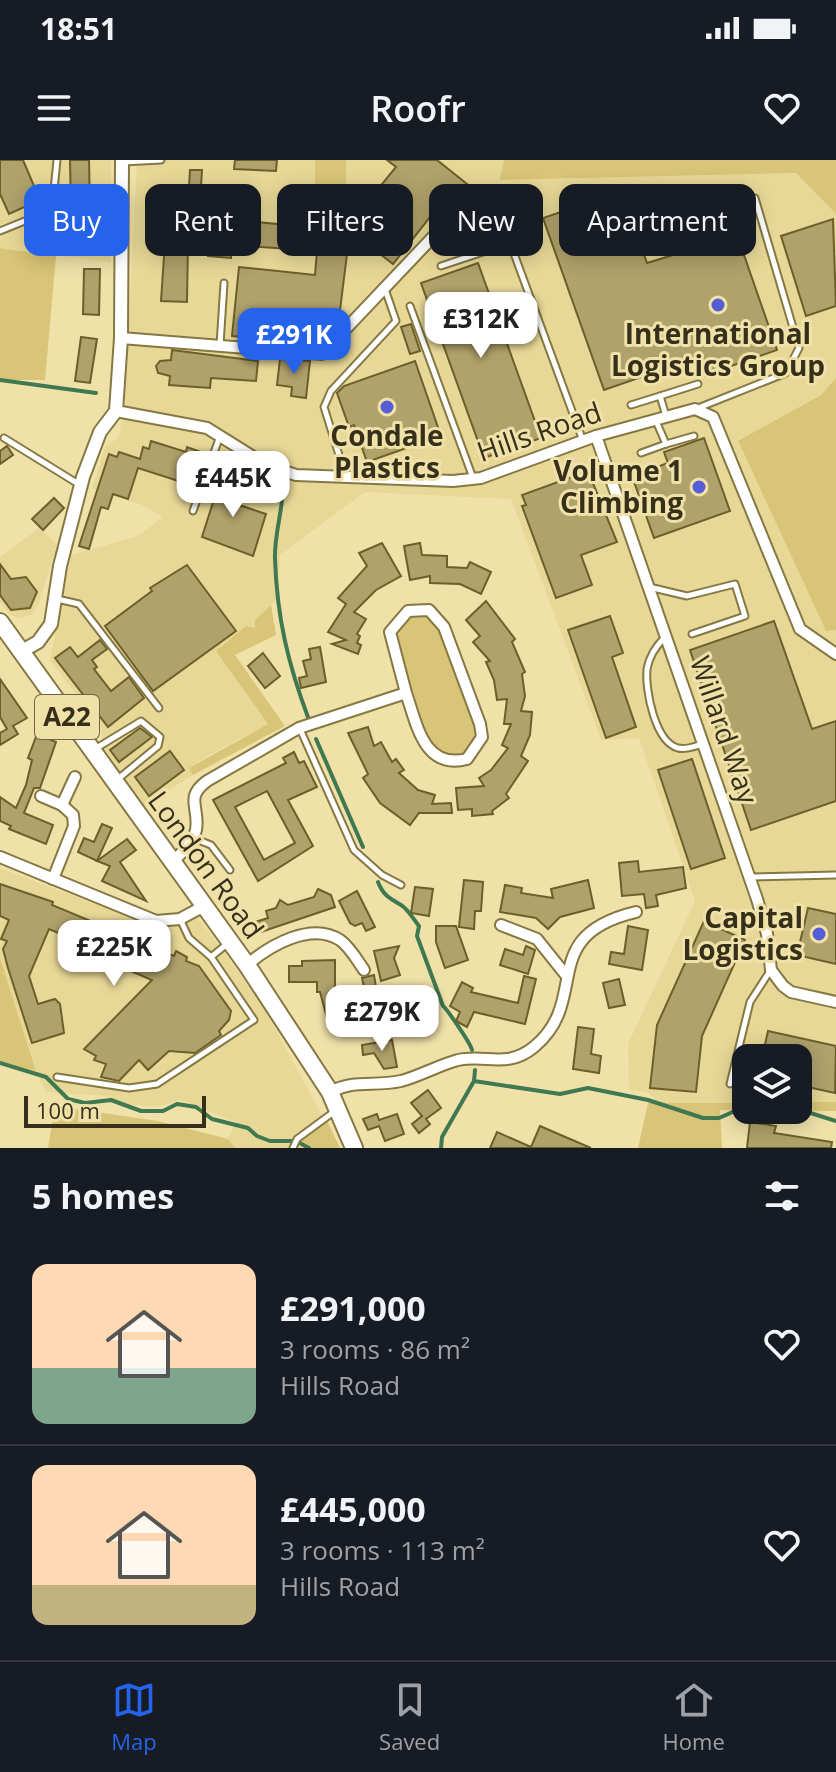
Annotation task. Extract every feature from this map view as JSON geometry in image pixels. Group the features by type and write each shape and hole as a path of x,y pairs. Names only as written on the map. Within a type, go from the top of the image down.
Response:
{"highway":[{"name":"London Road","path":"0,622 247,965 330,1092 354,1148"}],"street":[{"path":"22,651 38,642 51,624 60,566 81,485 100,432 116,411 121,338 122,161"},
{"path":"121,338 322,354 429,241"},
{"path":"695,409 713,417 800,629 836,654"},
{"name":"Hills Road","path":"116,411 186,422 220,435 268,466 296,475 474,480 596,436 695,409"},
{"name":"Willard Way","path":"596,436 749,877 767,934 771,970"},
{"path":"429,610 444,627 480,724 482,737 467,759 453,763 438,759 428,750 406,693 390,632 408,611 429,610"},
{"path":"172,862 185,850 196,829 194,797 196,789 207,781 299,728 406,693"},
{"path":"62,805 75,777"},
{"path":"41,796 62,805 73,815 74,826 53,879"},
{"path":"0,857 156,921 180,919 204,906"},
{"path":"330,1092 349,1082 380,1085 405,1080 461,1060 508,1061 533,1048 557,1023 566,991 565,974 575,947 585,936 611,920 636,912"},
{"path":"501,925 537,939 565,974"},
{"path":"247,965 283,941 325,935 339,939 364,970"},
{"path":"771,970 791,992 836,1002"}],"lane":[{"path":"0,231 52,210 57,160"},
{"path":"122,161 161,160"},
{"path":"695,409 786,373 799,348 756,201"},
{"path":"441,266 471,256"},
{"path":"515,256 583,441"},
{"path":"220,346 224,283"},
{"path":"339,455 324,407 331,391 396,321 385,288"},
{"path":"410,306 474,480"},
{"path":"631,405 698,384"},
{"path":"660,396 666,444"},
{"path":"193,511 220,435"},
{"path":"641,453 694,436"},
{"path":"4,438 81,485"},
{"path":"648,587 687,596 735,584 745,616 692,634"},
{"path":"56,598 79,604 159,708"},
{"path":"666,636 650,659 647,671 649,694 661,732 669,743 678,748 703,744"},
{"path":"91,752 141,721 161,738 158,746 114,783"},
{"path":"299,728 354,850 382,875 401,885"},
{"path":"192,837 211,845 230,870"},
{"path":"749,877 836,875"},
{"path":"57,1077 129,1088 157,1084 254,1020 211,957 189,938 180,919"},
{"path":"211,957 230,942"},
{"path":"730,1084 750,1002 771,970"},
{"path":"295,1144 339,1109"}],"shaded area":[{"path":"0,160 111,160 111,184 24,184 24,251 0,248"},
{"path":"137,160 504,160 501,180 796,173 836,214 836,378 821,395 738,442 826,631 836,630 836,1102 812,1102 812,1044 732,1044 732,1103 659,1104 649,1093 629,1089 628,1044 695,901 639,738 601,740 511,499 365,492 280,555 278,598 256,620 255,628 246,627 217,652 268,724 189,768 193,775 144,806 103,748 101,727 50,660 71,555 138,536 163,517 140,504 92,489 105,447 119,437 125,400"},
{"path":"315,160 346,160 346,184 315,184"},
{"path":"504,160 836,160 836,214 796,173 500,180"},
{"path":"0,248 24,251 24,256 56,256 45,380 0,380"},
{"path":"63,256 111,256 111,262"},
{"path":"836,378 836,630 826,631 738,441 821,395"},
{"path":"39,528 57,544 38,606 31,615 20,618 10,615 0,602 0,557"},
{"path":"271,605 276,635 235,655 285,726 193,775 189,768 268,724 216,651 246,626 255,628 255,620"},
{"path":"419,614 437,622 477,727 470,751 453,757 442,755 427,739 394,640 402,622"},
{"path":"0,868 153,926 173,927 197,916 260,1001 340,1148 235,1148 228,1139 236,1122 181,1100 157,1107 131,1105 106,1096 46,1092 36,1071 0,958"},
{"path":"0,958 36,1071 0,1063"},
{"path":"812,1102 836,1102 836,1111 812,1111"},
{"path":"648,1103 732,1103 732,1110 720,1110 722,1148 638,1148"},
{"path":"55,1106 158,1121 228,1139 235,1148 48,1148"},
{"path":"327,1121 340,1148 312,1148 301,1142"}],"building":[{"path":"0,160 23,160 33,184 24,184 24,207 9,214 0,194"},
{"path":"70,160 89,160 89,184 70,184"},
{"path":"235,160 277,160 276,171 234,169"},
{"path":"387,160 437,160 467,184 429,184 429,218 413,239 413,184 382,184 396,167"},
{"path":"190,170 202,170 201,184 189,184"},
{"path":"559,213 559,256 645,256 647,263 670,256 744,256 777,350 700,377 693,359 604,390 543,218"},
{"name":"International Logistics Group","path":"833,219 836,306 806,316 781,236"},
{"path":"261,223 277,224 277,248 261,247"},
{"path":"164,256 188,256 187,302 161,301"},
{"path":"317,256 347,256 338,326 328,329 327,336 306,334 307,329 270,325 269,339 232,336 239,267 315,275"},
{"path":"383,256 399,256 393,264"},
{"path":"478,263 541,438 484,458 421,283"},
{"path":"84,269 100,269 99,315 83,314"},
{"path":"411,324 420,351 410,354 401,327"},
{"path":"81,337 97,339 90,383 75,381"},
{"path":"172,350 258,361 256,381 211,378 210,388 169,385 170,376 158,373 156,366 160,361 171,360"},
{"path":"280,359 310,361 306,398 291,396 292,387 277,385"},
{"name":"Condale Plastics","path":"415,361 441,436 367,462 354,425 349,427 337,393 344,386"},
{"path":"704,438 730,511 654,538 632,476 668,463 664,452"},
{"path":"151,441 186,452 187,447 201,452 199,457 203,458 194,486 138,468 128,499 113,494 108,509 101,507 89,549 79,546 109,454 117,457 119,452 140,459 143,447 149,449"},
{"path":"7,446 13,455 0,464 0,451"},
{"path":"588,471 617,542 581,555 592,585 556,598 522,506 526,505 522,495"},
{"path":"222,474 244,481 236,504 266,514 253,556 202,537"},
{"path":"54,498 64,508 43,530 32,519"},
{"path":"382,543 401,576 376,590 354,612 366,619 357,634 360,636 357,643 361,645 358,654 332,644 346,640 328,632 346,604 338,598 367,566 359,553"},
{"path":"420,543 422,555 447,556 447,567 467,568 470,562 491,572 481,594 460,584 430,583 430,576 410,580 404,546"},
{"path":"0,564 11,579 26,577 37,592 30,608 11,610 0,595"},
{"path":"187,565 236,631 153,691 105,626 152,591 150,588"},
{"path":"486,601 515,639 512,642 525,672 522,674 525,696 521,711 532,712 530,735 521,756 528,761 506,794 509,798 492,811 493,814 472,816 472,809 458,810 456,788 484,786 479,778 491,770 508,748 502,745 511,724 504,724 507,699 497,700 494,680 486,662 490,661 473,642 480,636 466,620"},
{"path":"610,616 623,653 612,657 636,727 606,738 568,630"},
{"path":"774,621 812,729 836,721 836,801 751,830 690,650"},
{"path":"100,640 107,649 92,660 97,667 94,669 111,691 129,677 144,698 108,727 55,658 70,647 78,657"},
{"path":"320,647 326,682 301,688 299,678 307,676 303,661 311,659 309,649"},
{"path":"263,653 280,676 265,688 248,666"},
{"path":"0,679 27,718 13,726 18,734 0,745 0,733 7,729 0,717"},
{"path":"368,727 374,746 381,742 392,762 396,759 404,770 399,773 418,790 435,795 432,804 451,803 452,813 419,813 410,825 380,803 363,778 368,774 348,733"},
{"path":"140,728 152,737 119,762 110,750"},
{"path":"37,734 56,742 40,788 34,788 24,813 53,825 46,844 9,829 11,826 0,821 0,797 16,808 26,785 32,760 28,758"},
{"path":"170,751 184,770 149,796 135,777"},
{"path":"294,752 299,763 304,761 317,787 288,800 313,846 258,881 213,800 286,763 283,758","holes":["267,791 295,843 264,860 235,807"]},
{"path":"692,759 725,858 691,869 658,770"},
{"path":"102,824 112,828 97,861 78,852 84,838 94,842"},
{"path":"127,839 136,850 120,862 146,901 102,881 110,866 97,861"},
{"path":"638,861 639,872 683,867 686,888 656,895 658,906 646,908 644,894 622,896 619,863"},
{"path":"464,880 483,882 481,911 475,911 474,929 459,927"},
{"path":"588,880 594,908 560,917 548,929 536,918 500,912 505,885 522,888 521,893 553,898 551,889"},
{"path":"0,884 53,902 52,905 174,956 176,951 187,957 186,961 199,966 231,1011 229,1020 219,1031 221,1035 195,1053 169,1051 148,1070 139,1060 119,1081 101,1077 106,1064 94,1060 96,1056 84,1049 152,980 98,957 101,951 49,929 29,976 38,1004 55,999 60,1004 64,1033 32,1043 3,949 7,941 1,939 9,920 0,916"},
{"path":"415,887 433,889 429,916 411,913"},
{"path":"318,889 331,895 335,907 258,933 255,922 268,918 266,911 276,908 280,900 288,905 314,897"},
{"path":"357,891 375,927 366,931 362,923 355,926 350,923 339,901"},
{"name":"Capital Logistics","path":"808,908 836,914 836,964 797,955"},
{"path":"704,921 745,940 702,1036 696,1092 650,1088 657,1025"},
{"path":"436,926 456,926 468,960 445,968 436,942"},
{"path":"628,926 648,930 642,970 609,964 611,952 624,954"},
{"path":"399,946 394,958 400,975 381,981 374,951"},
{"path":"526,946 535,950 528,974 500,965 505,949 523,955"},
{"path":"335,960 335,995 364,987 362,978 374,975 376,987 367,989 373,1010 358,1014 360,1022 350,1025 346,1013 327,1018 320,992 317,992 317,982 289,982 289,966 302,966 302,961"},
{"path":"524,976 536,979 525,1024 474,1012 467,1027 456,1021 460,1012 450,1006 462,982 473,988 471,992 518,1003"},
{"path":"619,979 625,1005 609,1008 603,983"},
{"path":"578,1027 594,1029 591,1054 601,1056 599,1073 573,1069"},
{"path":"768,1031 836,1046 835,1093 812,1088 812,1044 765,1044"},
{"path":"392,1040 397,1067 384,1069 374,1053 363,1055 362,1045"},
{"path":"428,1090 441,1108 426,1119 430,1124 419,1133 412,1124 422,1116 411,1103"},
{"path":"377,1114 379,1120 397,1114 404,1134 385,1141 379,1126 368,1130 363,1119"},
{"path":"750,1124 776,1126 774,1133 832,1142 831,1148 747,1148"},
{"path":"540,1126 591,1148 490,1148 497,1132 531,1147"}],"waterway":[{"path":"0,380 96,393"},
{"path":"283,486 275,550 278,601 295,680 309,720"},
{"path":"316,739 363,847"},
{"path":"378,882 384,893 406,909 419,926 417,936 443,1006 472,1050"},
{"path":"0,1063 46,1077 68,1099 85,1103 111,1100 141,1111 163,1111 177,1104 196,1107 212,1119 248,1128 270,1141 296,1141 309,1148"},
{"path":"475,1070 474,1081 560,1094 588,1088 648,1100 703,1118 719,1118 732,1112"},
{"path":"441,1148 442,1137 474,1081"},
{"path":"812,1113 836,1121"}],"place":[{"name":"International Logistics Group","path":"718,305"},
{"name":"Condale Plastics","path":"387,407"},
{"name":"Volume 1 Climbing","path":"699,487"},
{"name":"Capital Logistics","path":"819,934"}]}
